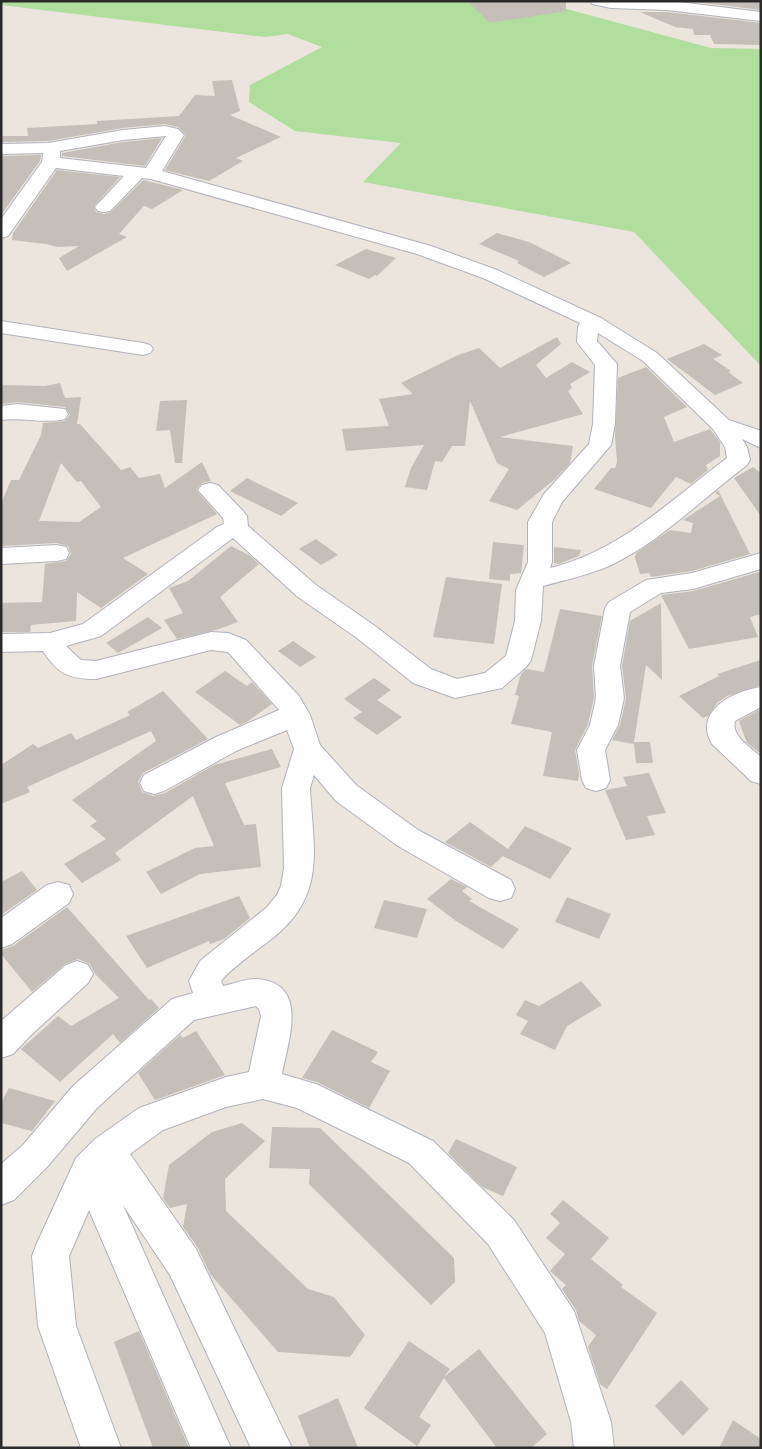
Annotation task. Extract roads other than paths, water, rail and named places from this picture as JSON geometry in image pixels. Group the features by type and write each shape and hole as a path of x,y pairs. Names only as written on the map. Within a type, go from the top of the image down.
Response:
{"street":[{"path":"597,1 610,4 678,6 761,17"},
{"path":"1,232 52,155 139,133 165,131 175,135 162,154 145,173 104,207"},
{"path":"1,149 18,146 52,155 145,173 424,250 490,274 594,322 650,357 721,425 736,447 739,460 662,520 610,555 569,572 533,580"},
{"path":"210,490 235,516 236,528 307,591 366,632 422,676 455,689 493,681 518,660 528,621 529,590 540,562 540,522 552,499 600,445 604,424 606,364 588,342 588,327 594,322"},
{"path":"1,328 143,349"},
{"path":"1,413 17,411 57,414"},
{"path":"721,425 758,437 761,441"},
{"path":"1,656 54,647 92,630 226,532 236,528"},
{"path":"1,556 57,552"},
{"path":"596,780 591,750 604,725 610,698 607,666 618,608 655,586 693,581 761,561"},
{"path":"54,647 64,663 71,667 96,670 211,641 228,642 237,646 289,703 296,715 308,749 346,793 408,838 500,889"},
{"path":"1,642 54,647"},
{"path":"761,697 753,698 723,714 720,724 722,737 761,774"},
{"path":"154,783 226,744 296,715"},
{"path":"212,1002 205,985 208,973 277,917 289,902 296,886 299,869 296,788 308,749"},
{"path":"1,935 58,894"},
{"path":"1,1044 19,1025 77,974"},
{"path":"1,1188 35,1156 85,1097 184,1008 256,992 266,995 274,1002 277,1016 263,1084"},
{"path":"101,1448 57,1326 50,1256 98,1160 151,1119 226,1092 263,1084 304,1095 421,1152 501,1232 561,1324 590,1422 594,1448"},
{"path":"98,1160 130,1258 211,1448"},
{"path":"98,1160 183,1262 272,1448"}]}
